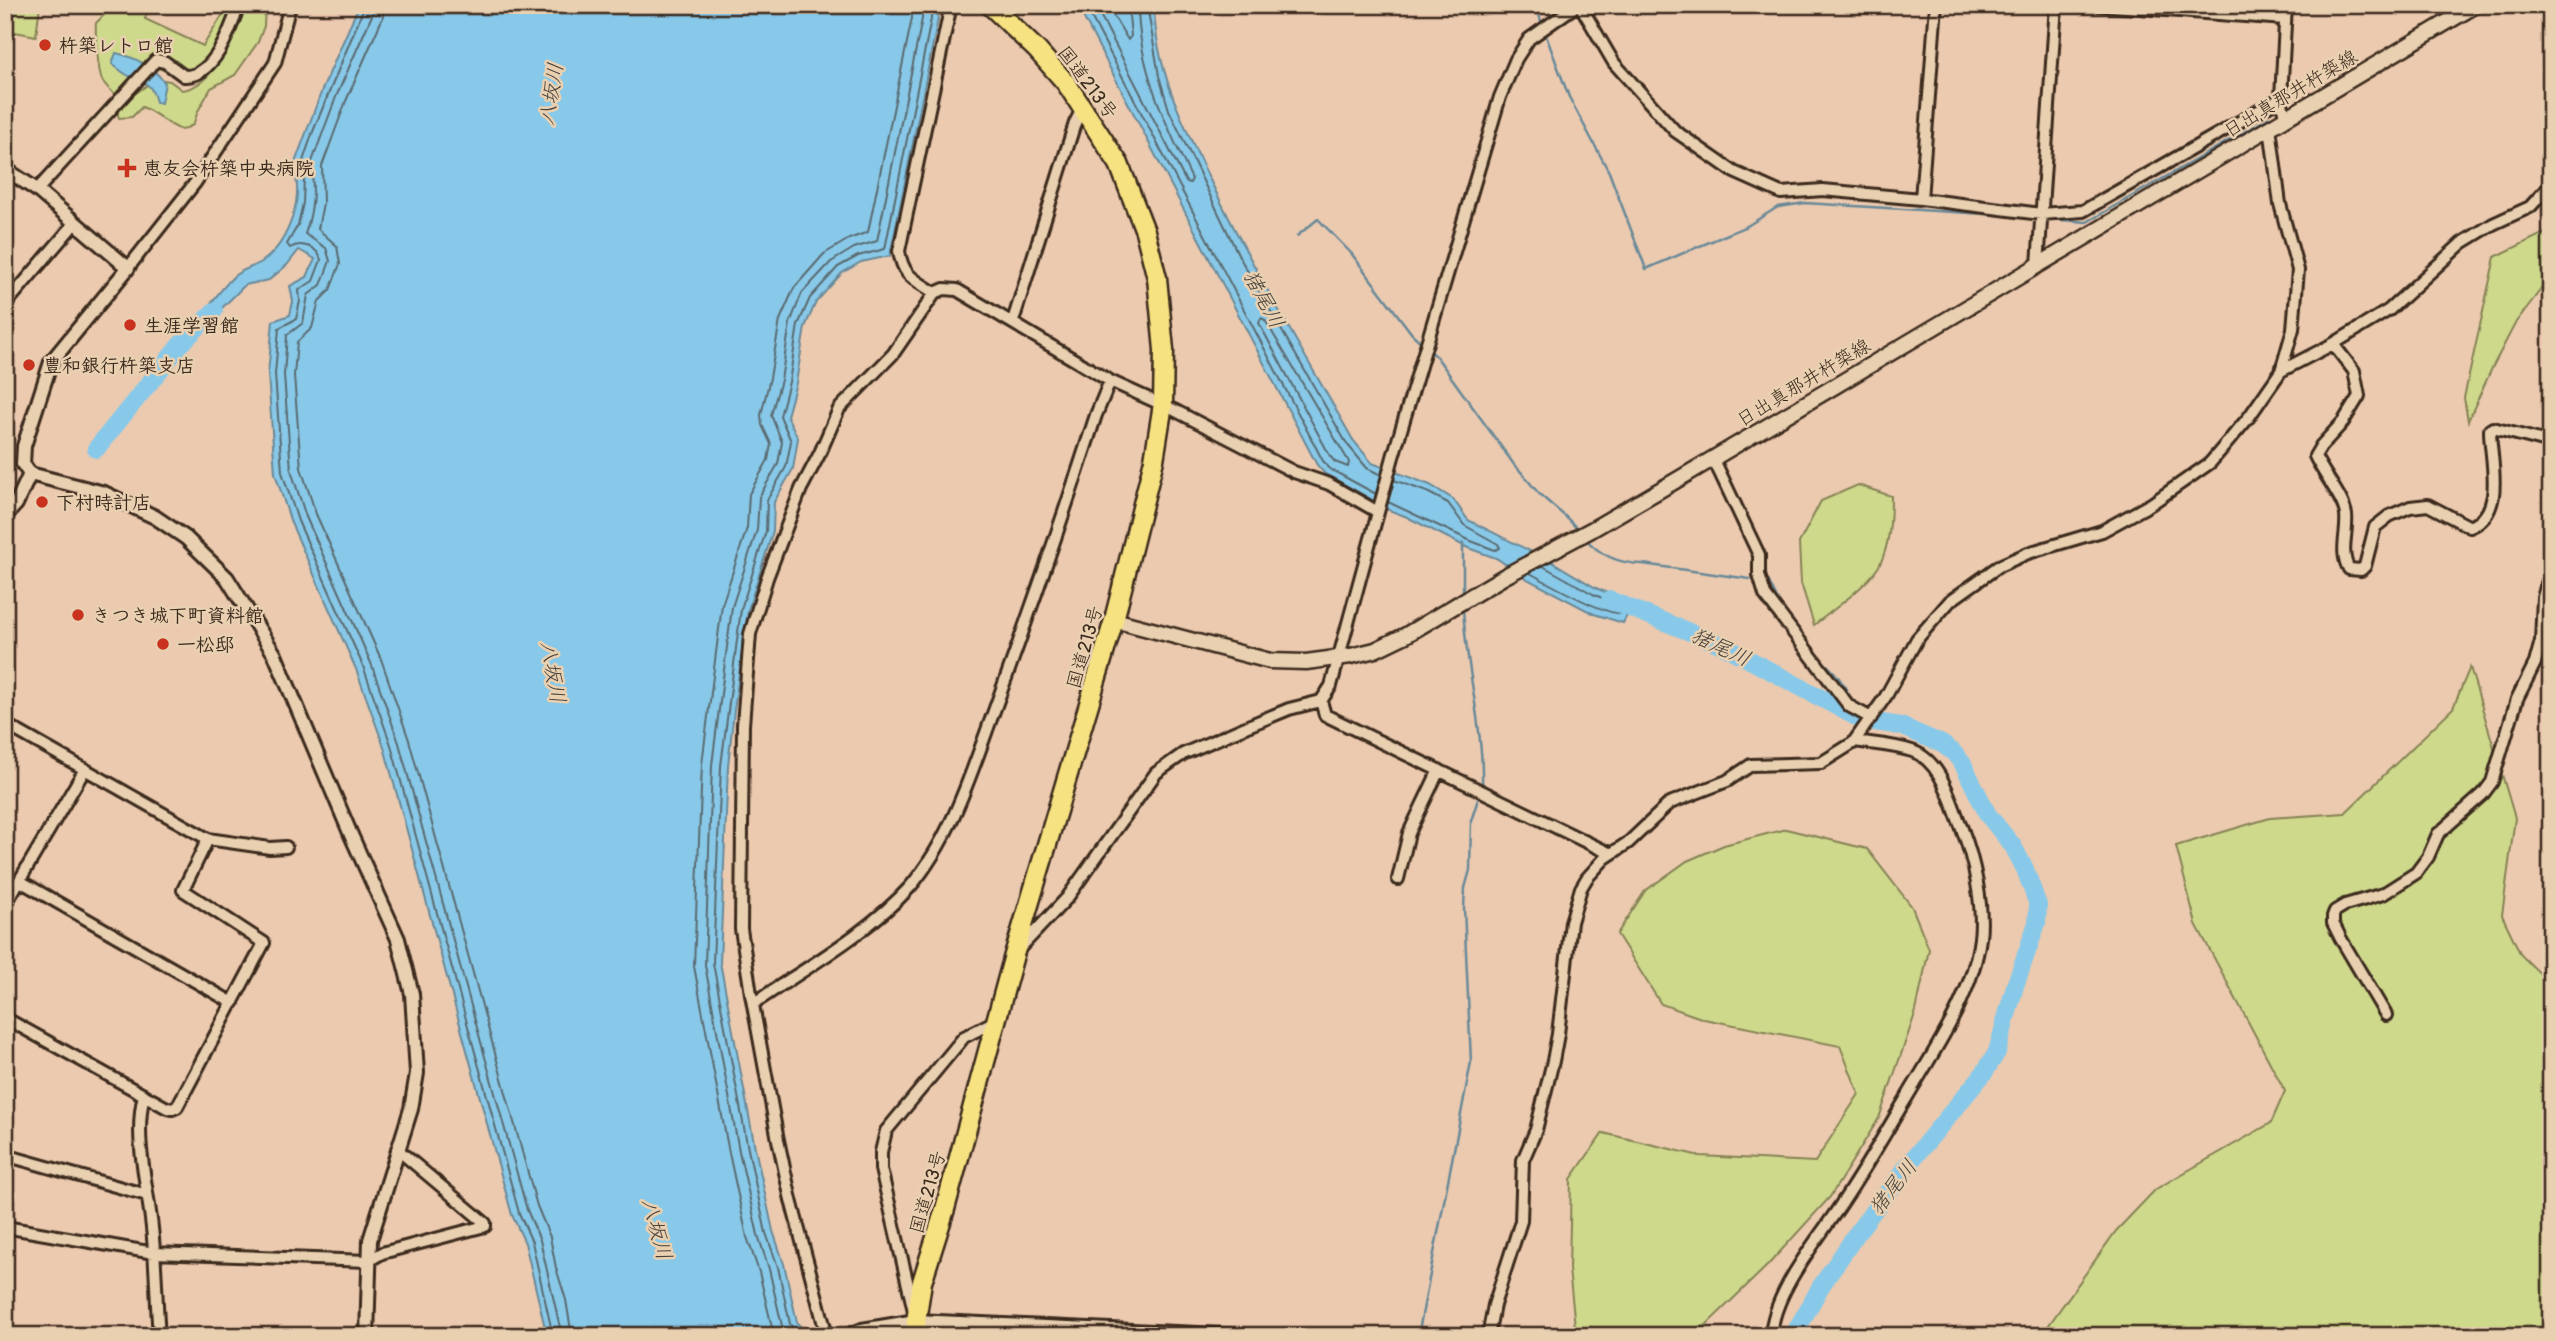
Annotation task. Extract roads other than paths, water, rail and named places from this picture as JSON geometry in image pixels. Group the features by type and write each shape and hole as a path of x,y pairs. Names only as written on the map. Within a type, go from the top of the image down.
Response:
{"highway":[{"name":"国道213号","path":"917,1329 922,1282 945,1209 1014,955 1114,620 1154,460 1163,404 1161,309 1157,278 1145,231 1119,164 1066,83 1037,50 990,5"}],"main road":[{"name":"日出真那井杵築線","path":"1114,620 1270,661 1306,662 1375,650 1591,530 2476,5"}],"street":[{"path":"37,190 152,64 160,60 184,76 196,74 208,65 229,32 239,5"},
{"path":"290,5 275,63 195,183 51,362 24,446 23,464 30,474 104,493 155,517 186,538 227,578 275,655 401,950 412,994 417,1073 411,1109 370,1240 367,1336"},
{"path":"935,293 907,275 902,267 899,251 945,23 951,5"},
{"path":"1014,955 1067,898 1156,773 1183,754 1243,727 1289,709 1321,701 1331,686 1393,457 1500,97 1522,48 1543,27 1578,5 1614,63 1675,131 1734,172 1781,193 1823,190 1921,199 2040,219 2091,209 2281,98"},
{"path":"1921,199 1936,5"},
{"path":"2038,265 2056,5"},
{"path":"2099,5 2285,19"},
{"path":"2285,117 2281,98 2286,5"},
{"path":"1013,321 1075,123 1083,107"},
{"path":"1488,1336 1494,1305 1521,1221 1523,1160 1536,1130 1553,1061 1573,913 1587,878 1605,858 1629,842 1670,803 1727,781 1751,765 1821,763 1854,741 1863,731 1917,639 1950,601 1999,566 2028,553 2102,531 2151,504 2210,463 2281,371 2293,329 2298,270 2280,204 2270,127"},
{"path":"5,169 37,190 128,268"},
{"path":"2281,371 2389,310 2462,243 2530,207 2551,184"},
{"path":"5,305 75,223"},
{"path":"827,1336 791,1200 752,1004 741,929 743,725 750,634 767,578 801,489 839,410 893,354 935,293 944,289 957,290 1111,381 1163,404 1294,472 1329,484 1378,512"},
{"path":"2333,344 2354,371 2359,396 2343,422 2315,456 2343,505 2346,515 2345,562 2349,569 2361,570 2365,566 2375,527 2389,516 2410,506 2428,505 2470,527 2483,518 2488,512 2494,492 2490,444 2490,430 2493,428 2551,443"},
{"path":"752,1004 858,932 899,898 930,860 963,794 1024,629 1096,415 1111,381"},
{"path":"1713,458 1759,555 1759,575 1765,595 1849,706 1871,718"},
{"path":"5,516 16,504 30,474"},
{"path":"2386,1015 2333,923 2335,912 2345,905 2383,894 2408,880 2428,857 2438,834 2483,794 2491,782 2517,699 2535,663 2541,641 2543,597 2551,569"},
{"path":"1321,701 1325,715 1612,854"},
{"path":"5,724 208,839 270,848 285,847"},
{"path":"1771,1336 1782,1298 1802,1261 1851,1191 1951,1018 1972,972 1980,939 1980,912 1970,848 1936,770 1925,758 1914,752 1854,741"},
{"path":"5,905 85,769"},
{"path":"1398,878 1409,833 1439,770"},
{"path":"5,1017 167,1108 177,1107 264,943 183,890 208,839"},
{"path":"20,881 233,1003"},
{"path":"917,1329 881,1169 881,1152 886,1131 964,1037 997,1020"},
{"path":"144,1095 141,1105 141,1137 154,1253 159,1336"},
{"path":"5,1227 154,1253 368,1261 382,1253 485,1226 485,1223 397,1149"},
{"path":"5,1155 148,1195"},
{"path":"847,1336 862,1330 917,1329 1241,1336"}],"water":[{"name":"八坂川","path":"359,5 937,7 938,19 890,256 861,262 842,273 816,302 805,327 796,383 787,416 798,438 793,469 774,502 773,531 748,610 728,766 720,962 773,1231 784,1264 797,1322 807,1336 547,1336 525,1243 512,1215 384,747 356,669 291,523 275,473 268,374 273,321 290,315 293,301 290,286 307,277 315,259 299,250 287,265 269,280 245,285 202,328 196,323 234,276 263,261 287,231 297,192 293,168 322,90"},
{"path":"1077,5 1154,5 1165,74 1201,161 1280,312 1353,440 1372,463 1430,485 1453,499 1468,520 1554,563 1596,588 1633,604 1623,623 1594,614 1529,580 1496,558 1375,505 1371,499 1325,474 1317,465"},
{"path":"116,53 143,64 160,77 165,83 161,103 156,102 149,86 112,64"}],"waterway":[{"path":"1536,5 1543,27"},
{"path":"1545,33 1569,97 1609,172 1646,269 1747,226 1778,207 1805,203 2018,216"},
{"path":"2049,219 2087,222 2270,117"},
{"path":"1297,236 1318,219 1351,253 1412,334 1422,343"},
{"path":"96,449 180,345 214,311"},
{"path":"1429,350 1515,466 1578,530"},
{"path":"1584,537 1603,554 1626,562 1757,580"},
{"path":"1463,543 1463,596"},
{"path":"1763,580 1768,580 1781,607"},
{"name":"猪尾川","path":"1610,600 1722,645 1862,720 1901,726 1942,744 1963,764 1988,815 2013,846 2038,905 2037,923 2015,986 1997,1052 1984,1073 1862,1226 1821,1286 1793,1336"},
{"path":"1463,606 1480,742 1482,787"},
{"path":"1819,659 1839,678 1852,702"},
{"path":"1418,1336 1471,1062 1464,908 1465,888 1470,870 1471,821 1480,793"}],"place":[{"name":"杵築レトロ館","path":"45,45"},
{"name":"恵友会杵築中央病院","path":"127,168"},
{"name":"生涯学習館","path":"130,325"},
{"name":"豊和銀行杵築支店","path":"29,365"},
{"name":"下村時計店","path":"42,502"},
{"name":"きつき城下町資料館","path":"78,615"},
{"name":"一松邸","path":"163,644"}]}
